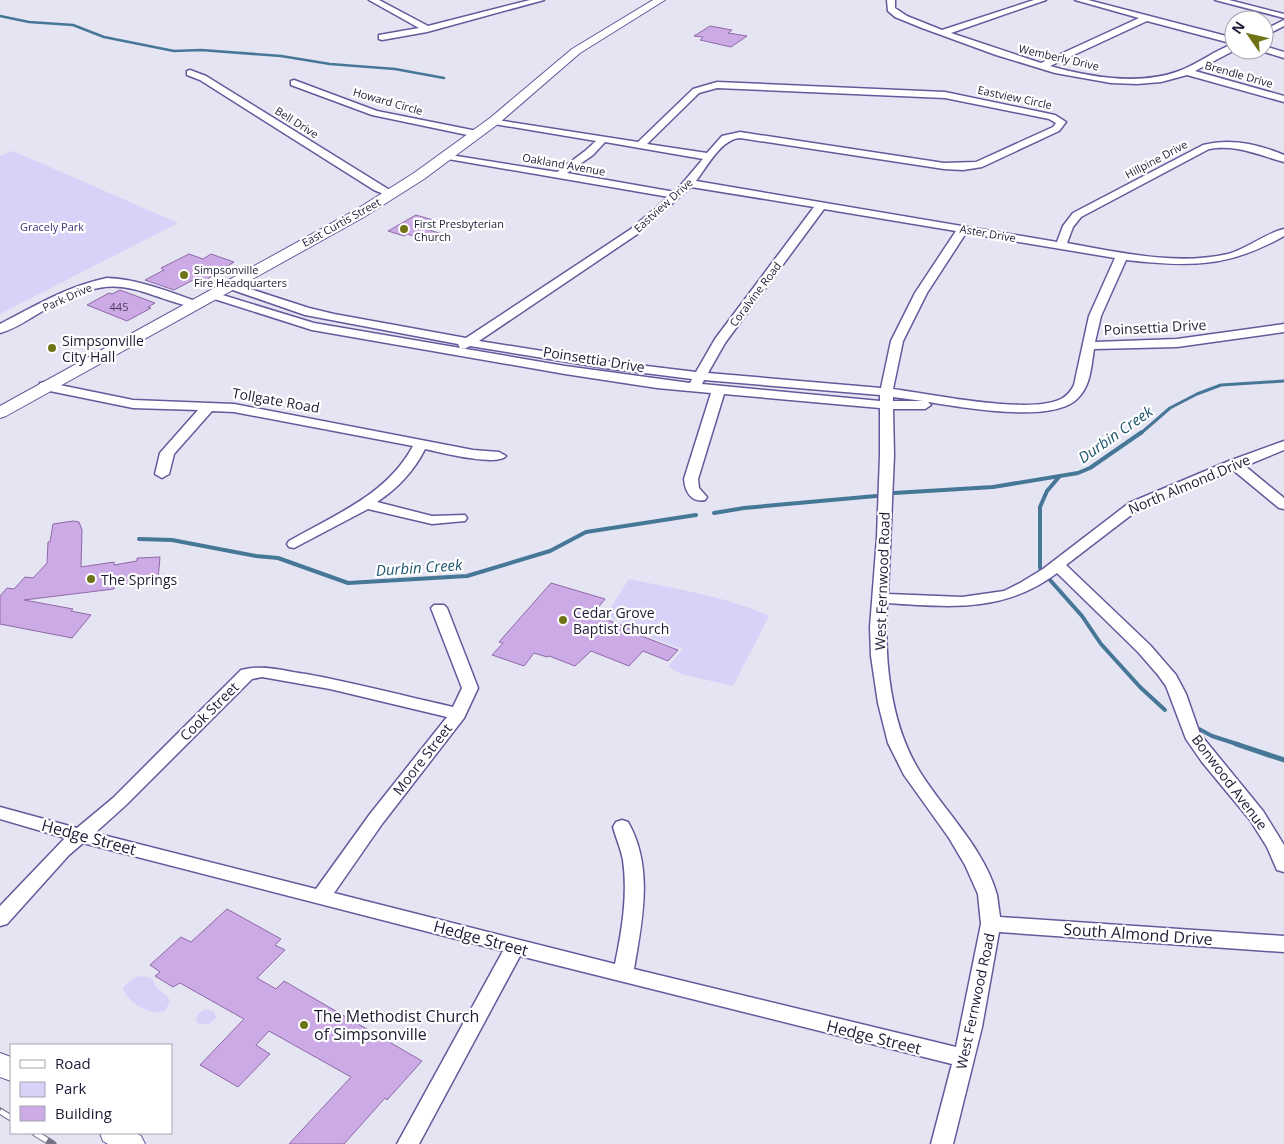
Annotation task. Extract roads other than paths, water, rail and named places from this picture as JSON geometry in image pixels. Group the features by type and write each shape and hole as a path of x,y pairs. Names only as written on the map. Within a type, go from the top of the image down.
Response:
{"main road":[{"name":"East Curtis Street","path":"0,413 45,386 391,194 448,156 494,121 576,51 660,0"},
{"path":"115,1134 131,1144"}],"street":[{"path":"375,1 387,0"},
{"path":"382,37 427,29 540,0"},
{"name":"Wemberly Drive","path":"891,0 890,6 896,13 942,33 998,54 1042,66 1092,76 1129,80 1161,80 1187,72 1224,52"},
{"path":"942,33 1042,0"},
{"path":"1079,0 1224,38"},
{"path":"1219,0 1284,16"},
{"path":"375,1 427,29"},
{"path":"1042,66 1146,18"},
{"name":"Brendle Drive","path":"1187,72 1284,99"},
{"name":"Bell Drive","path":"190,73 203,78 378,188 391,194"},
{"name":"Howard Circle","path":"294,83 382,115 477,134"},
{"name":"Eastview Circle","path":"640,145 696,91 705,86 717,85 945,95 1052,117 1061,122 1060,126 1056,129 978,165 968,167 944,166 740,135 725,137 716,146 710,157"},
{"path":"494,121 710,157"},
{"path":"557,176 589,153 603,139"},
{"name":"Hillpine Drive","path":"1061,245 1068,226 1077,215 1206,147 1216,145 1242,146 1264,151 1284,159"},
{"name":"Oakland Avenue","path":"448,156 676,195"},
{"name":"Eastview Drive","path":"454,351 635,231 689,183 710,157"},
{"name":"Aster Drive","path":"689,183 1122,256 1173,261 1213,259 1244,252 1284,232"},
{"name":"Coralvine Road","path":"698,381 719,342 821,205"},
{"name":"West Fernwood Road","path":"942,1144 972,1027 991,924 987,894 974,864 955,833 912,775 898,743 886,703 879,656 879,598 884,537 886,398 893,359 901,332 921,293 964,229"},
{"path":"1088,346 1096,316 1122,256"},
{"name":"Park Drive","path":"0,329 76,291 106,282 120,282 145,288 195,304"},
{"name":"Poinsettia Drive","path":"228,285 305,311 334,318 698,381 719,389 1039,409 1066,402 1080,388 1088,346 1177,343 1284,328"},
{"name":"Poinsettia Drive","path":"212,295 305,324 616,378 698,381 886,398"},
{"name":"Tollgate Road","path":"45,386 132,404 234,408 474,454 499,456"},
{"path":"700,498 692,489 690,479 719,389"},
{"path":"162,474 167,453 209,406"},
{"path":"294,544 366,504 395,482 415,460 421,444"},
{"name":"North Almond Drive","path":"879,598 975,600 992,598 1017,590 1057,565 1112,519 1134,506 1284,445"},
{"path":"1234,464 1284,505"},
{"path":"366,504 432,520 460,518"},
{"name":"Bonwood Avenue","path":"1057,565 1074,579 1145,649 1169,678 1178,693 1195,740 1262,823 1274,842 1284,865"},
{"name":"Moore Street","path":"321,897 376,819 458,714 470,688 439,608"},
{"name":"Cook Street","path":"81,836 118,802 243,677 252,672 262,672 330,684 458,714"},
{"name":"Hedge Street","path":"0,812 81,836 515,947 964,1058"},
{"path":"622,827 632,858 634,913 622,974"},
{"path":"0,919 63,850 81,836"},
{"name":"South Almond Drive","path":"991,924 1284,944"},
{"path":"408,1144 515,947"}],"waterway":[{"path":"0,16 29,22 73,25 104,37 174,51 201,50 281,56 330,64 395,69 444,78"},
{"name":"Durbin Creek","path":"1140,434 1170,408 1197,394 1221,385 1284,381"},
{"name":"Durbin Creek","path":"894,493 993,487 1078,473 1090,468 1142,432"},
{"path":"1040,568 1040,507 1047,491 1059,477"},
{"name":"Durbin Creek","path":"714,513 744,508 876,496"},
{"name":"Durbin Creek","path":"139,539 172,540 256,556 278,558 348,583 467,576 550,551 586,532 696,515"},
{"path":"1050,580 1082,616 1101,644 1140,687 1165,710"},
{"path":"1199,729 1212,736 1240,745"},
{"path":"1236,744 1284,760"}],"railway":[{"path":"0,1111 10,1117"},
{"path":"37,1134 53,1144"}],"place":[{"name":"First Presbyterian Church","path":"404,229"},
{"name":"Simpsonville Fire Headquarters","path":"184,275"},
{"name":"Simpsonville City Hall","path":"52,348"},
{"name":"The Springs","path":"91,579"},
{"name":"Cedar Grove Baptist Church","path":"563,620"},
{"name":"The Methodist Church of Simpsonville","path":"304,1025"}],"park label":[{"name":"Gracely Park","path":"52,226"}]}
